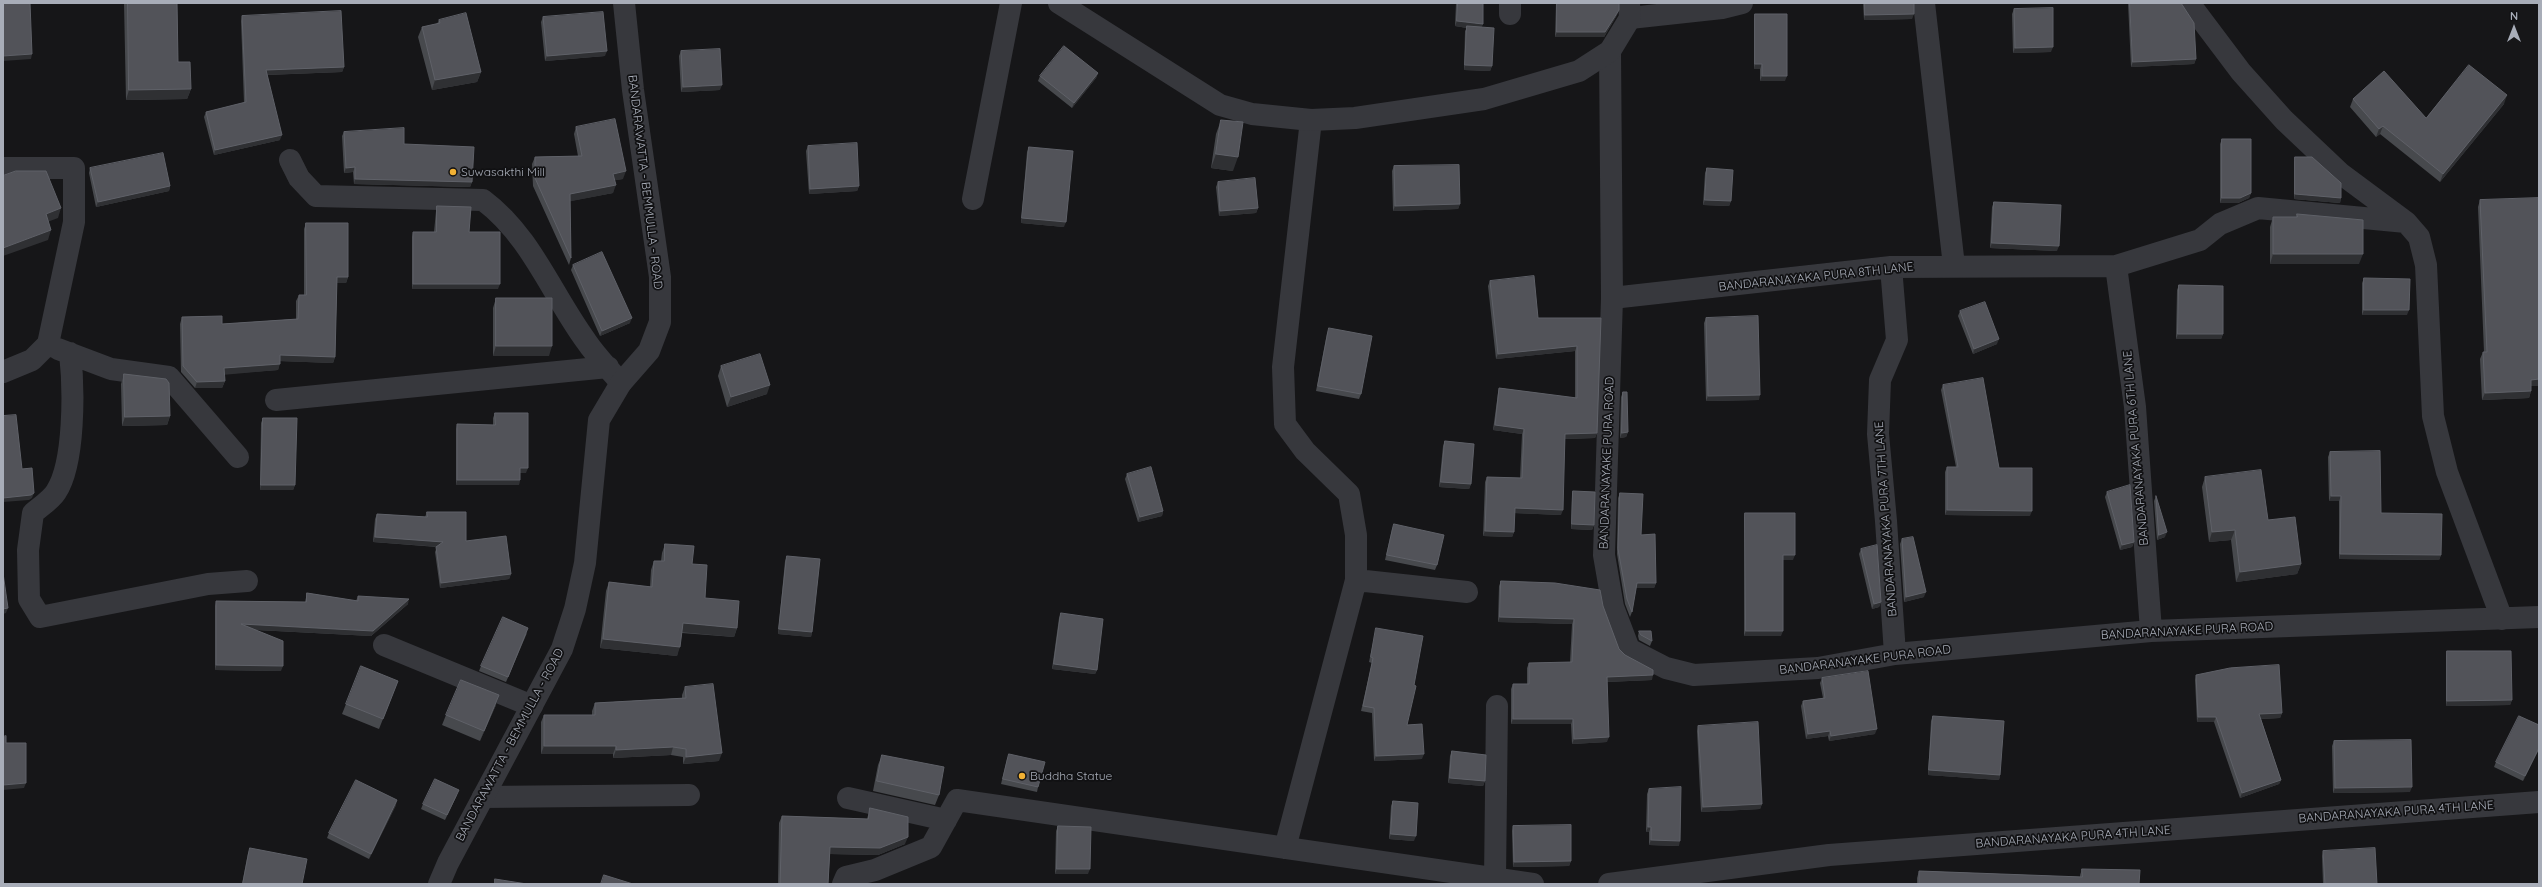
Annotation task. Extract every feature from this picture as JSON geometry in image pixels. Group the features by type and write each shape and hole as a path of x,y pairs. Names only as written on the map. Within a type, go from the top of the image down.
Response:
{"street":[{"name":"BANDARAWATTA - BEMMULLA - ROAD","path":"439,884 448,862 562,649 575,609 585,564 599,420 614,375 649,351 660,322 660,277 633,90 624,3"},
{"path":"973,199 1010,3"},
{"path":"1059,3 1103,29 1157,68 1220,106 1252,114 1311,120 1355,118 1484,99 1579,71 1610,51 1629,11 1722,8 1742,3"},
{"path":"1924,3 1954,266"},
{"path":"2189,3 2241,72 2284,120 2340,173 2406,222 2419,237 2426,265 2434,416 2447,472 2502,619"},
{"name":"BANDARANAYAKE PURA ROAD","path":"1610,51 1612,298 1604,555 1613,607 1629,649 1666,668 1694,675 1818,668 1895,654 2151,631 2539,617"},
{"path":"1286,848 1356,580 1356,535 1349,494 1305,451 1286,424 1283,367 1311,120"},
{"path":"290,160 299,178 316,196 483,200 502,214 539,263 585,340 614,375"},
{"path":"3,168 74,168 74,222 48,345 32,360 3,372"},
{"name":"BANDARANAYAKA PURA 8TH LANE","path":"1612,298 1891,267 2116,266 2200,240 2220,224 2258,208 2406,222"},
{"name":"BANDARANAYAKA PURA 6TH LANE","path":"2116,266 2135,407 2151,631"},
{"name":"BANDARANAYAKA PURA 7TH LANE","path":"1891,267 1897,340 1880,380 1878,434 1886,521 1895,654"},
{"path":"48,345 111,369 168,377 238,457"},
{"path":"70,353 74,389 65,474 56,494 33,513 28,550 29,599 40,617 208,584 247,581"},
{"path":"276,400 614,375"},
{"path":"1356,580 1467,592"},
{"path":"384,645 532,706"},
{"path":"1495,878 1497,706"},
{"path":"483,797 689,795"},
{"path":"848,798 946,820"},
{"path":"843,884 846,877 875,870 931,846 957,800 1533,884"},
{"name":"BANDARANAYAKA PURA 4TH LANE","path":"1609,884 1829,855 2539,802"}],"building":[{"path":"3,3 30,3 32,54 3,56"},
{"path":"128,3 177,3 178,62 190,62 191,89 129,90"},
{"path":"1458,3 1483,3 1483,24 1457,21"},
{"path":"1557,3 1619,3 1619,10 1605,32 1557,32"},
{"path":"1865,3 1914,3 1914,14 1865,15"},
{"path":"2130,3 2181,3 2194,23 2196,59 2133,62"},
{"path":"2053,8 2053,47 2015,48 2014,9"},
{"path":"341,11 344,67 266,70 282,135 215,150 206,112 246,102 242,16"},
{"path":"603,12 607,51 547,56 543,17"},
{"path":"466,13 481,72 435,80 422,27 440,23 439,20"},
{"path":"1755,14 1787,14 1787,76 1762,76 1762,64 1755,64"},
{"path":"1467,26 1494,28 1492,66 1465,65"},
{"path":"1064,46 1098,73 1074,103 1040,76"},
{"path":"720,49 722,85 683,87 681,51"},
{"path":"2469,65 2507,95 2443,174 2383,126 2379,129 2353,99 2384,71 2426,118"},
{"path":"615,119 626,171 613,174 616,185 570,194 571,258 535,178 535,157 582,156 576,127"},
{"path":"1221,120 1243,122 1238,157 1216,154"},
{"path":"404,128 404,144 474,147 472,182 355,179 355,167 346,168 344,132"},
{"path":"2222,139 2251,139 2251,193 2240,198 2222,198"},
{"path":"857,143 859,186 810,189 808,146"},
{"path":"1029,147 1073,151 1066,222 1022,218"},
{"path":"163,153 170,186 98,202 90,168"},
{"path":"2295,157 2312,157 2341,183 2341,198 2295,194"},
{"path":"1459,165 1460,204 1395,206 1394,166"},
{"path":"1707,168 1733,170 1731,201 1705,200"},
{"path":"16,171 46,171 61,208 46,214 51,230 3,248 3,176"},
{"path":"1255,178 1258,208 1220,211 1218,182"},
{"path":"2539,198 2539,379 2531,380 2531,391 2485,393 2483,352 2487,352 2480,200"},
{"path":"1994,202 2061,205 2059,246 1992,243"},
{"path":"437,206 471,207 469,232 500,232 500,284 413,284 413,232 436,232"},
{"path":"2297,214 2363,220 2363,254 2273,254 2273,217 2297,217"},
{"path":"306,223 348,223 348,277 337,277 335,357 280,355 280,364 224,368 225,381 197,382 183,366 182,317 222,316 222,324 298,319 299,295 306,295"},
{"path":"602,252 632,318 602,331 573,265"},
{"path":"1534,276 1538,318 1601,318 1597,433 1565,434 1563,510 1515,508 1514,532 1485,531 1487,477 1522,478 1524,429 1495,425 1499,388 1577,398 1577,346 1498,354 1490,281"},
{"path":"2364,278 2410,279 2409,310 2364,310"},
{"path":"2179,285 2223,286 2223,334 2178,334"},
{"path":"496,298 552,298 552,346 496,346"},
{"path":"1985,302 1999,339 1974,349 1960,311"},
{"path":"1758,316 1760,395 1708,396 1706,318"},
{"path":"1329,328 1372,336 1361,394 1318,386"},
{"path":"760,354 770,385 731,397 721,366"},
{"path":"124,374 166,379 169,383 170,416 125,417"},
{"path":"1983,378 1999,468 2032,468 2032,511 1947,510 1947,467 1958,467 1943,385"},
{"path":"1623,392 1627,392 1628,432 1622,433"},
{"path":"495,413 528,413 528,468 520,468 520,480 457,480 457,424 495,425"},
{"path":"16,415 22,469 32,468 34,493 31,495 3,498 3,416"},
{"path":"263,418 297,418 295,485 261,485"},
{"path":"1445,441 1474,444 1471,484 1441,482"},
{"path":"2380,451 2381,513 2442,514 2441,555 2340,554 2341,496 2331,496 2330,452"},
{"path":"1151,467 1163,511 1140,517 1127,474"},
{"path":"2261,470 2268,520 2295,517 2301,564 2240,572 2235,530 2212,532 2205,477"},
{"path":"2130,485 2134,542 2122,545 2107,492"},
{"path":"1573,491 1595,492 1594,525 1572,524"},
{"path":"1620,493 1643,494 1641,535 1655,534 1656,583 1637,583 1632,612 1627,599 1618,549"},
{"path":"2156,496 2167,532 2159,535"},
{"path":"427,512 466,512 466,541 506,536 511,574 441,583 436,547 443,542 375,537 377,514 427,517"},
{"path":"1745,513 1795,513 1795,555 1783,555 1783,631 1746,631"},
{"path":"1394,524 1444,535 1437,565 1387,555"},
{"path":"1913,537 1926,592 1906,597 1902,539"},
{"path":"665,544 694,546 692,564 707,565 705,598 739,601 737,628 683,623 680,647 603,639 609,582 652,587 654,561 664,561"},
{"path":"1877,545 1881,602 1874,604 1861,549"},
{"path":"787,556 820,559 812,632 779,629"},
{"path":"3,573 8,608 3,609"},
{"path":"1501,581 1555,583 1600,590 1603,606 1619,649 1625,655 1653,670 1653,675 1607,677 1609,737 1574,739 1573,719 1513,719 1513,684 1529,684 1529,663 1572,662 1574,619 1500,617"},
{"path":"307,593 358,601 358,596 409,599 373,631 241,624 283,641 283,666 216,665 216,601 306,602"},
{"path":"1061,613 1103,619 1097,670 1054,664"},
{"path":"503,617 528,628 508,677 481,666"},
{"path":"1376,628 1423,636 1414,685 1416,686 1407,725 1422,724 1424,754 1376,756 1374,708 1363,706 1373,658 1371,657"},
{"path":"1639,631 1651,631 1652,641 1641,635"},
{"path":"2447,651 2511,651 2512,700 2447,701"},
{"path":"2279,665 2282,713 2259,714 2281,780 2242,793 2216,717 2198,717 2196,675 2230,668"},
{"path":"361,666 398,681 383,719 346,704"},
{"path":"1868,671 1877,729 1831,736 1830,731 1808,734 1803,701 1825,698 1822,678"},
{"path":"461,680 499,695 484,731 446,715"},
{"path":"713,684 722,753 686,757 686,749 673,747 616,750 616,746 544,746 544,715 595,715 595,703 686,698 685,687"},
{"path":"1933,716 2004,721 2000,775 1929,770"},
{"path":"2519,716 2539,725 2539,748 2525,776 2496,762"},
{"path":"1758,722 1762,804 1703,807 1698,726"},
{"path":"6,736 6,743 26,743 26,783 3,785 3,737"},
{"path":"2411,740 2412,787 2335,788 2334,741"},
{"path":"1452,751 1486,755 1485,781 1450,778"},
{"name":"Buddha Statue","path":"1009,754 1045,762 1038,787 1003,779"},
{"path":"882,755 944,767 939,795 877,781"},
{"path":"435,779 459,790 447,815 423,804"},
{"path":"356,780 397,800 371,854 329,833"},
{"path":"1681,787 1680,841 1651,840 1651,827 1648,827 1649,789"},
{"path":"1393,801 1418,803 1416,836 1391,834"},
{"path":"870,808 908,817 908,837 880,848 830,847 828,884 780,884 782,816 868,819"},
{"path":"1571,825 1571,861 1514,862 1513,826"},
{"path":"1058,826 1091,827 1090,869 1057,869"},
{"path":"250,848 307,859 302,884 243,884"},
{"path":"2375,848 2377,884 2325,884 2323,851"},
{"path":"2082,869 2140,870 2139,884 1919,884 1919,871 2082,877"},
{"path":"604,875 633,884 601,884"},
{"path":"495,879 527,884 495,884"}],"place":[{"name":"Suwasakthi Mill","path":"453,172"},
{"name":"Buddha Statue","path":"1022,776"}]}
